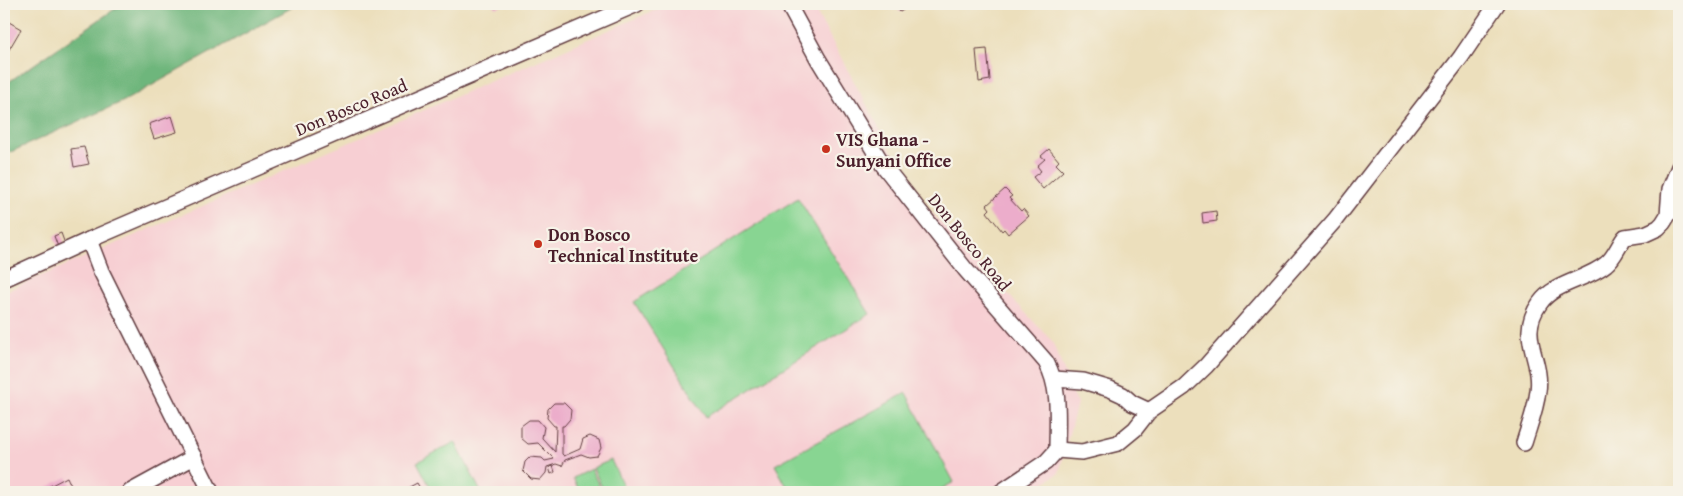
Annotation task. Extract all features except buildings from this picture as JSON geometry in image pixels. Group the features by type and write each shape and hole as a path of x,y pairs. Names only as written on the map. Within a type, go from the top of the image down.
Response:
{"street":[{"name":"Don Bosco Road","path":"4,279 91,244 637,4"},
{"name":"Don Bosco Road","path":"788,4 818,59 883,165 965,269 1046,362 1054,379 1057,394 1056,450"},
{"path":"1001,492 1046,462 1056,450 1082,452 1118,443 1135,429 1149,411 1184,387 1206,366 1335,220 1461,57 1497,4"},
{"path":"1524,443 1539,390 1529,334 1532,317 1540,302 1549,294 1605,265 1615,255 1625,237 1645,234 1658,228 1668,215 1670,189 1679,167"},
{"path":"91,244 101,271 211,492"},
{"path":"1054,379 1083,381 1110,389 1124,395 1132,403 1149,411"},
{"path":"130,492 194,458"}],"shaded area":[{"name":"Don Bosco Technical Institute","path":"669,4 812,4 916,196 1052,341 1077,403 1059,473 1030,492 4,492 4,292"}],"green space":[{"path":"122,4 298,4 124,101 4,155 4,83 7,83"},
{"path":"798,198 870,314 706,417 634,302"},
{"path":"906,393 954,482 936,492 790,492 775,465"},
{"path":"455,442 481,492 433,492 417,462"},
{"path":"611,460 623,485 604,492 593,468"},
{"path":"591,469 602,492 580,492 573,478"}],"place":[{"name":"VIS Ghana - Sunyani Office","path":"826,149"},
{"name":"Don Bosco Technical Institute","path":"538,244"}]}
